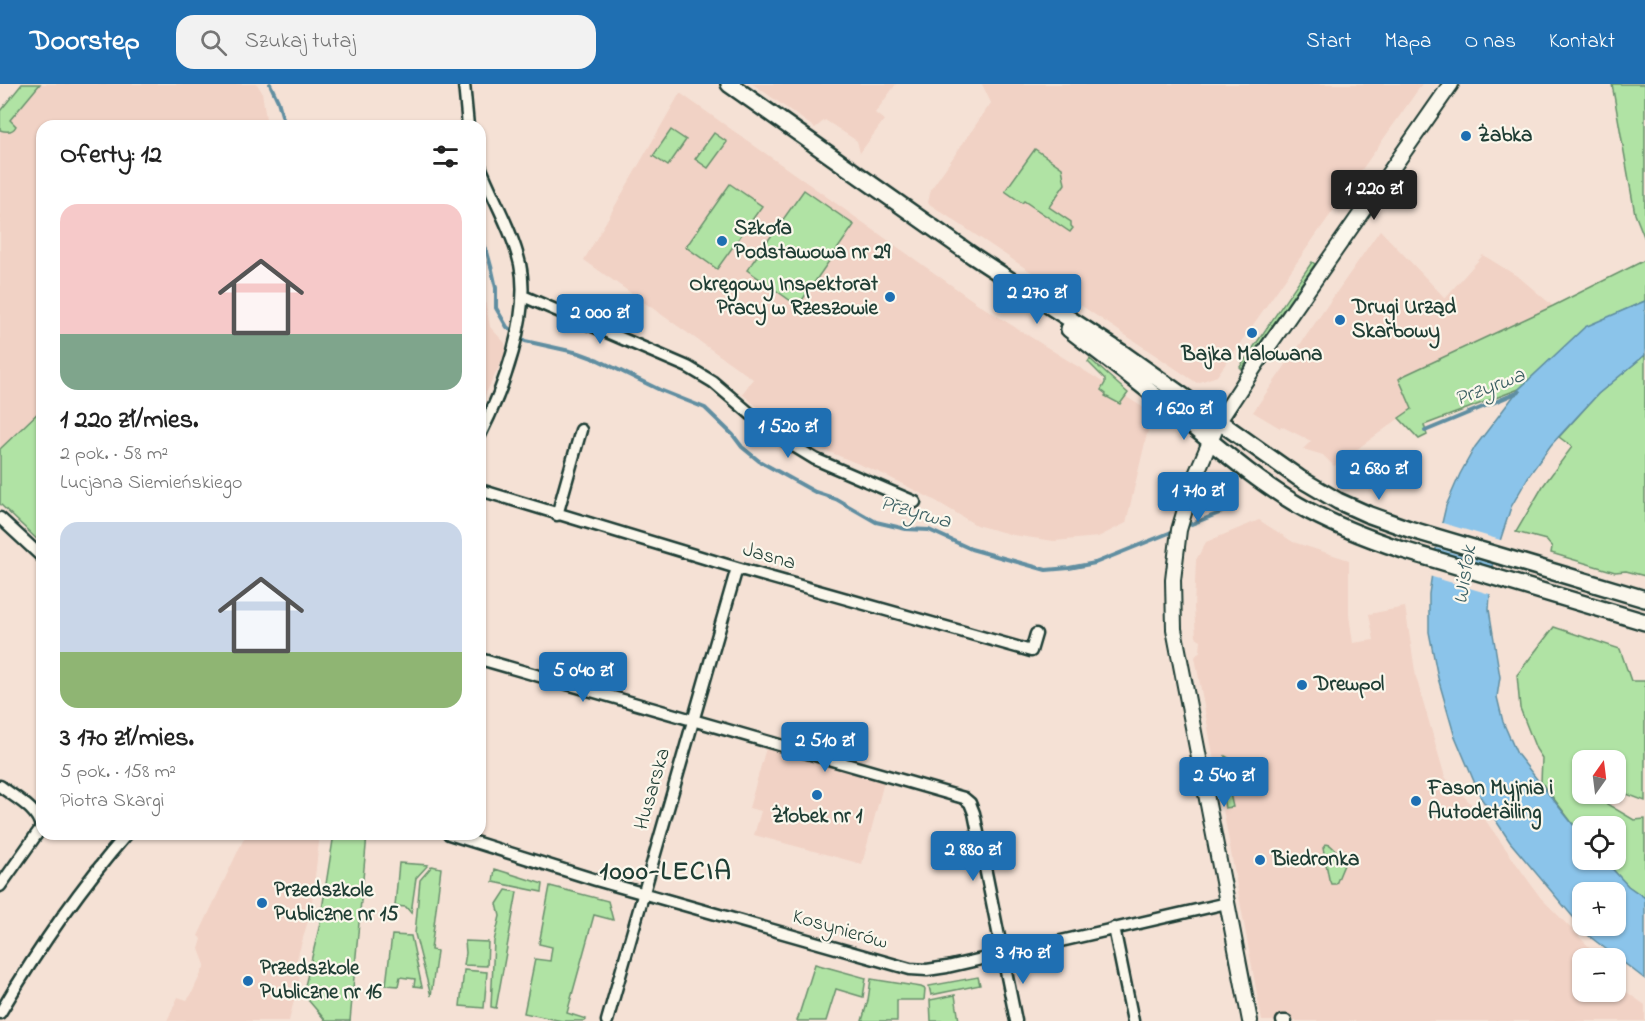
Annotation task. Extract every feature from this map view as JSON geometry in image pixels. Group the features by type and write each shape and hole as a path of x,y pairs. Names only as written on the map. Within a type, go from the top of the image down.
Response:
{"main road":[{"path":"729,84 991,268 1122,353 1299,478 1338,501 1409,529 1645,599"},
{"path":"991,268 1176,412 1241,468 1297,504 1354,532 1403,550 1645,622"}],"street":[{"path":"464,84 467,120"},
{"path":"1250,1021 1174,629 1173,580 1177,545 1189,494 1219,421 1268,346 1451,84"},
{"path":"486,180 516,252 522,278 523,296 513,348 498,397 486,422"},
{"path":"523,296 688,367 713,382 774,434 805,453 915,501"},
{"path":"557,514 581,430"},
{"name":"Jasna","path":"486,492 737,568 1031,651 1036,634"},
{"path":"0,518 36,551"},
{"name":"Husarska","path":"607,1021 737,568"},
{"path":"486,661 964,798 970,803 975,813 1016,1021"},
{"path":"0,786 36,816"},
{"path":"0,886 36,835"},
{"path":"0,1013 33,957 65,910 122,840"},
{"name":"Kosynierów","path":"469,840 643,893 910,969 927,970 947,967 1227,903"},
{"path":"1114,928 1133,1021"}],"shaded area":[{"path":"35,84 257,84 262,92 266,120 36,120 36,415 0,449 0,126"},
{"path":"753,84 896,84 875,113 884,120 860,153 857,141 825,120 815,128"},
{"path":"982,84 1422,84 1217,376 1197,383 928,203 931,189 991,103"},
{"path":"680,93 978,304 1152,413 1126,523 1098,537 1054,541 1013,535 976,525 936,501 883,474 805,442 779,425 742,394 753,379 584,260"},
{"path":"1380,230 1445,298 1483,255 1520,278 1553,306 1399,379 1412,409 1334,466 1323,455 1303,449 1311,441 1281,426 1280,428 1253,412"},
{"path":"486,306 490,327 505,343 505,355 486,393"},
{"path":"1259,520 1293,542 1349,560 1349,615 1353,643 1374,640 1369,614 1405,607 1416,677 1445,777 1481,814 1540,897 1572,930 1572,936 1578,936 1590,948 1572,948 1572,1002 1626,1002 1626,992 1645,1005 1645,1021 1262,1021 1195,657 1200,651 1201,640 1196,637 1194,608 1196,560 1206,542"},
{"name":"Żłobek nr 1","path":"766,748 884,782 862,864 754,835 761,811 749,808"},
{"name":"Przedszkole Publiczne nr 15","path":"243,840 319,840 311,910 293,973 300,976 289,1021 167,1021 178,997 187,1000 191,995 205,965 199,949 202,939 198,936"}],"green space":[{"path":"22,84 40,84 10,120 16,126 15,128 9,131 0,130 0,111"},
{"path":"1612,84 1645,84 1645,239 1635,214"},
{"path":"671,130 686,140 668,166 653,156"},
{"path":"714,133 727,142 708,168 695,159"},
{"path":"1035,149 1062,168 1065,184 1049,207 1071,222 1073,228 1070,232 1005,191"},
{"path":"730,184 762,206 717,269 686,247"},
{"path":"804,190 854,225 798,306 747,270"},
{"path":"1645,260 1645,301 1585,328 1519,389 1424,425 1427,435 1419,439 1399,418 1412,409 1399,379 1403,376"},
{"path":"1312,262 1315,264 1242,369 1240,367"},
{"path":"1645,355 1645,576 1626,571 1615,572 1551,553 1552,547 1546,540 1516,532 1543,486 1572,447 1559,437 1598,394"},
{"path":"1090,359 1128,393 1120,404 1105,396 1106,394 1101,390 1105,379 1088,362"},
{"path":"36,415 36,538 0,504 0,449"},
{"path":"1554,627 1620,649 1631,681 1645,681 1645,801 1626,794 1626,750 1572,750 1572,804 1607,804 1634,820 1645,819 1645,898 1628,886 1613,870 1626,870 1626,816 1572,816 1572,823 1541,782 1542,758 1536,749 1520,708 1517,675"},
{"path":"1225,756 1239,764 1244,771 1241,787 1229,789 1233,807 1225,808 1217,767 1218,764 1224,762"},
{"path":"333,840 367,840 350,1021 326,1021 303,994 319,928"},
{"path":"1326,844 1346,860 1336,884 1331,884 1329,879 1323,848"},
{"path":"399,863 428,865 416,878 411,913 406,907 395,906"},
{"path":"432,866 441,868 431,950 437,951 431,996 415,934 420,880"},
{"path":"495,869 543,884 542,892 493,882"},
{"path":"550,886 608,901 613,920 594,915 567,1013 586,1019 584,1021 562,1021 524,1013 535,959 550,961 552,947 539,944"},
{"path":"506,890 517,892 496,1008 491,1007 494,941 500,916 497,904"},
{"path":"392,935 411,936 422,987 414,986 415,979 400,977 398,986 386,985"},
{"path":"465,941 488,942 487,966 464,965"},
{"path":"815,964 866,978 863,997 836,989 826,1021 797,1021"},
{"path":"464,970 487,972 484,1008 460,1006"},
{"path":"978,977 980,985 931,995 929,986"},
{"path":"871,979 921,987 925,989 924,1000 897,1000 897,1021 862,1021"},
{"path":"955,995 959,1021 931,1021 930,1000"}],"water":[{"name":"Wisłok","path":"1645,301 1645,355 1598,394 1551,445 1530,474 1511,507 1492,566 1489,609 1500,677 1497,697 1503,722 1517,754 1572,823 1572,870 1613,870 1624,882 1572,882 1572,916 1510,842 1481,798 1454,734 1438,678 1429,632 1429,594 1435,553 1446,506 1475,447 1519,389 1585,327"},
{"path":"1626,884 1645,898 1645,979 1626,964 1626,948 1605,948 1589,936 1626,936"}],"pier":[{"path":"1439,522 1504,541 1496,565 1433,547"},
{"path":"1432,551 1495,569 1493,595 1429,576"}],"waterway":[{"name":"Przyrwa","path":"270,84 283,120"},
{"name":"Przyrwa","path":"486,250 496,288 496,308 507,327 525,341 579,353 598,360 660,390 705,408 742,447 759,461 815,492 836,499 876,522 906,529 929,530 971,549 1046,570 1095,563 1174,531"},
{"name":"Przyrwa","path":"1425,431 1519,392"},
{"name":"Przyrwa","path":"1184,527 1227,510"}],"place":[{"name":"Żabka","path":"1466,136"},
{"name":"Szkoła Podstawowa nr 29","path":"722,241"},
{"name":"Okręgowy Inspektorat Pracy w Rzeszowie","path":"890,297"},
{"name":"Drugi Urząd Skarbowy","path":"1340,320"},
{"name":"Bajka Malowana","path":"1252,333"},
{"name":"Drewpol","path":"1302,685"},
{"name":"Żłobek nr 1","path":"817,795"},
{"name":"Fason Myjnia i Autodetailing","path":"1416,801"},
{"name":"Biedronka","path":"1260,860"},
{"name":"Przedszkole Publiczne nr 15","path":"262,903"},
{"name":"Przedszkole Publiczne nr 16","path":"248,981"}],"district":[{"name":"1000-LECIA","path":"666,872"}]}
